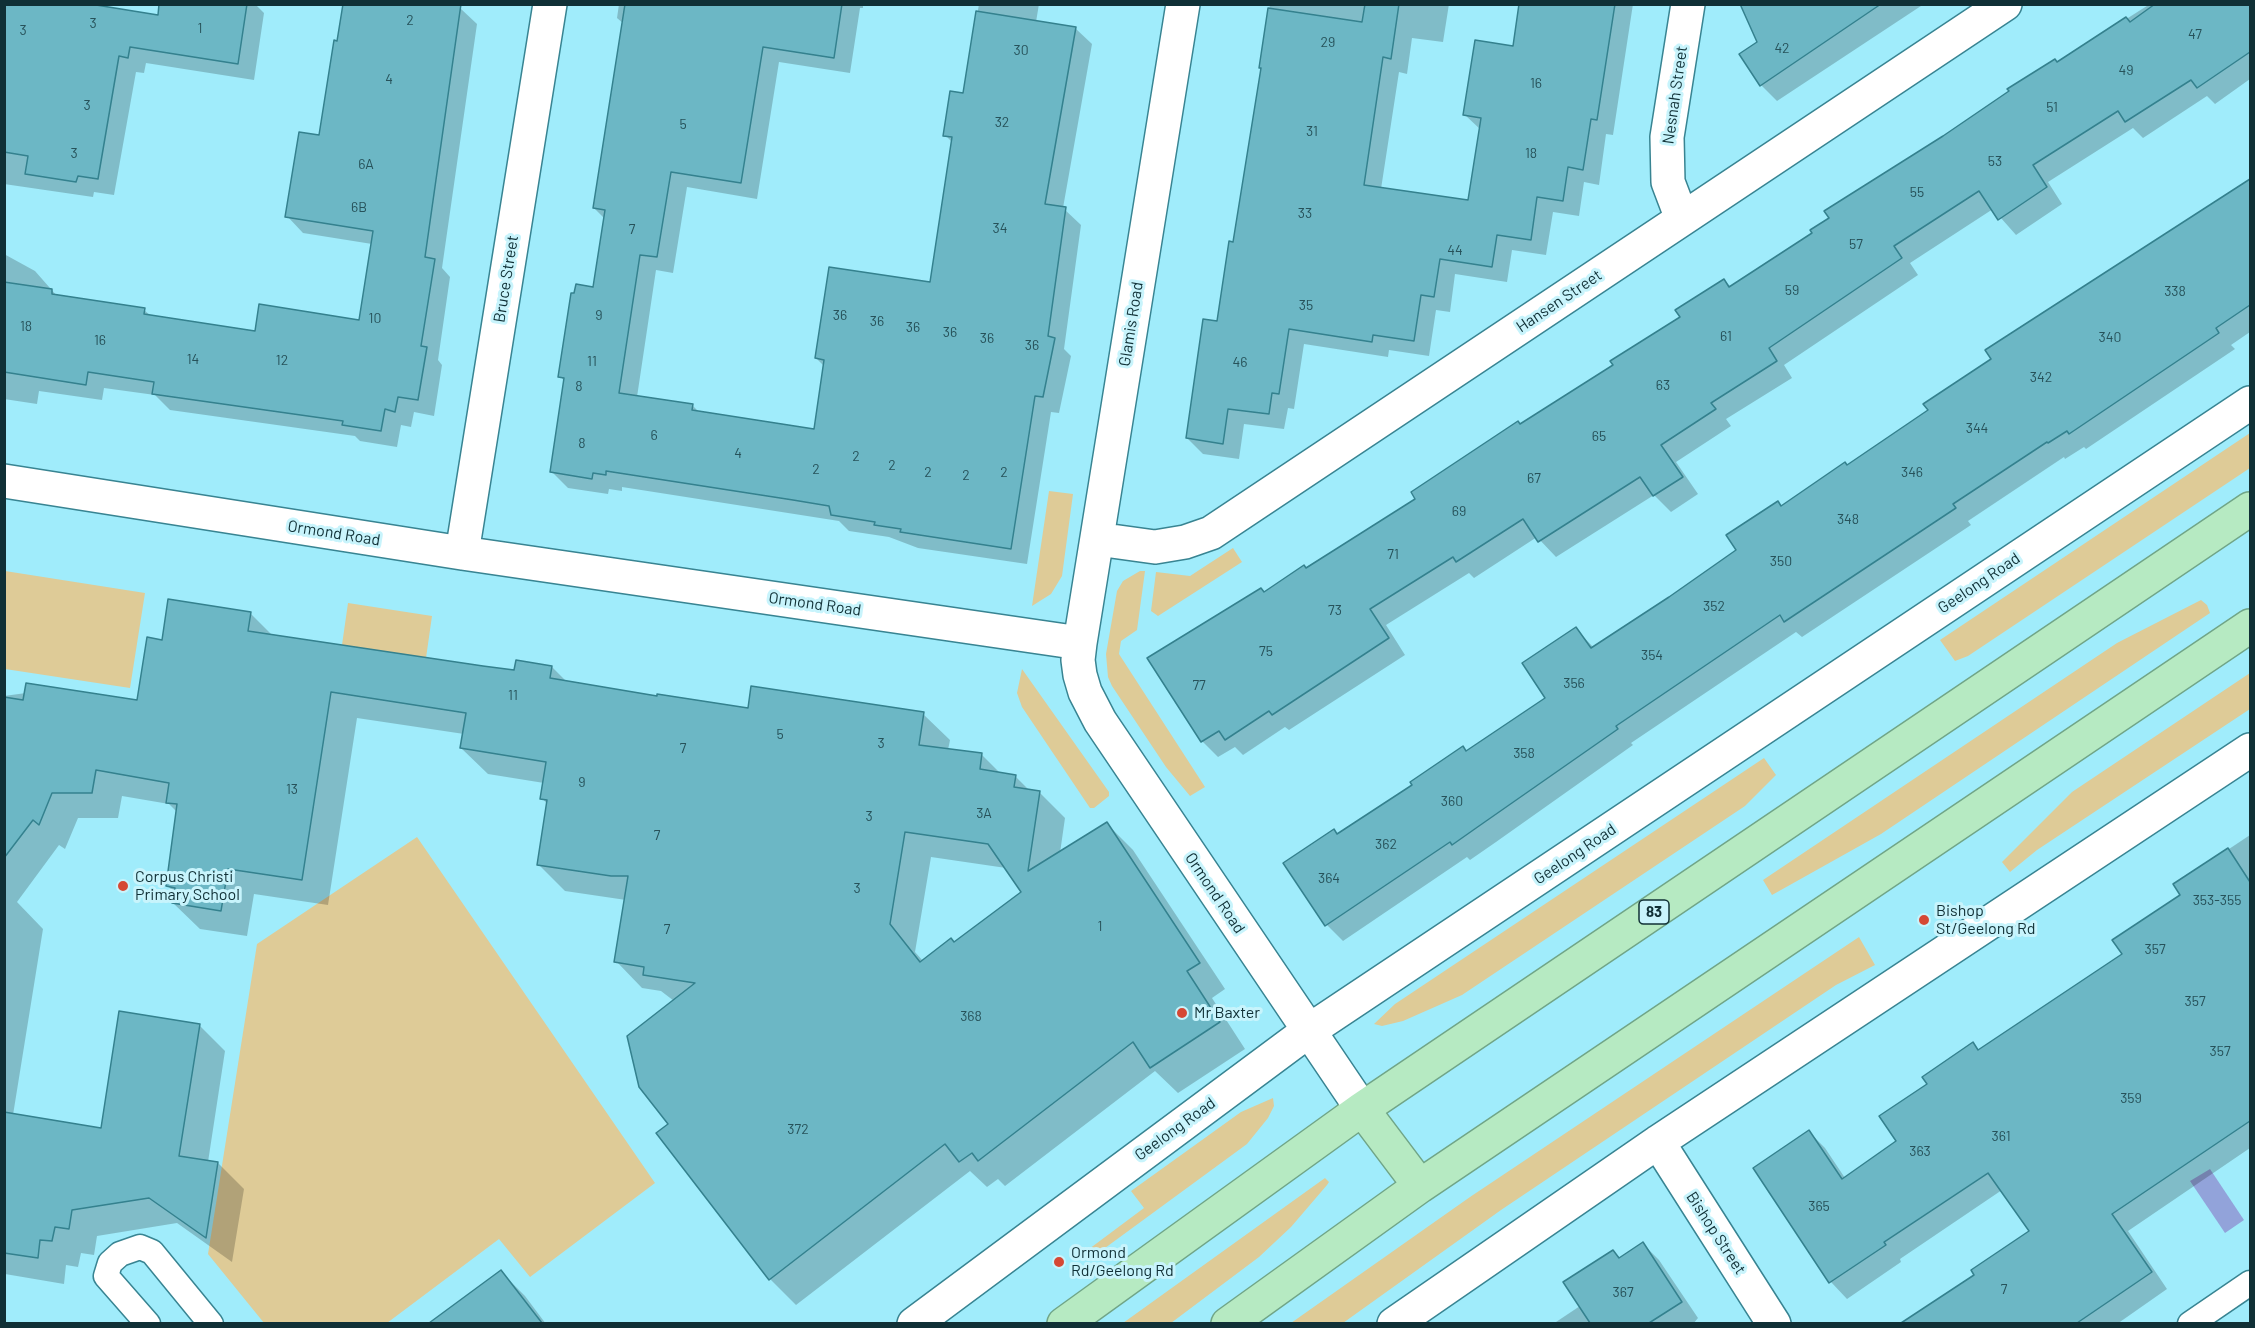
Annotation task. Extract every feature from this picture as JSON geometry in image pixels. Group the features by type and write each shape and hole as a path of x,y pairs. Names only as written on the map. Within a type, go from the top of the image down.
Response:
{"highway":[{"name":"83","path":"1064,1323 1362,1109 2250,509"},
{"path":"1228,1323 1420,1186 2250,626"},
{"path":"1362,1109 1420,1186"}],"street":[{"name":"Bruce Street","path":"462,553 550,4"},
{"name":"Glamis Road","path":"1080,643 1182,4"},
{"name":"Nesnah Street","path":"1682,219 1668,182 1667,137 1688,4"},
{"name":"Hansen Street","path":"1097,539 1155,547 1185,542 1211,532 2005,4"},
{"name":"Geelong Road","path":"914,1323 1307,1032 2250,403"},
{"name":"Ormond Road","path":"4,481 462,553 1080,643 1078,660 1080,675 1091,707 1307,1032 1362,1109"},
{"path":"1394,1323 1658,1142 2250,750"},
{"name":"Bishop Street","path":"1658,1142 1774,1323"}],"lane":[{"path":"148,1323 106,1276 108,1267 120,1254 140,1247 152,1252 211,1323"},
{"path":"2190,1323 2250,1283"}],"shaded area":[{"path":"2250,433 2250,468 1968,656 1955,661 1940,640"},
{"path":"1049,491 1073,494 1062,576 1051,594 1032,606"},
{"path":"1233,548 1242,562 1158,616 1151,611 1156,572 1190,576"},
{"path":"5,571 145,593 130,688 5,669"},
{"path":"1140,571 1145,571 1137,630 1121,641 1119,654 1205,787 1190,796 1166,767 1108,677 1106,654 1117,591 1123,581"},
{"path":"2201,600 2207,605 2210,613 1881,834 1772,895 1763,880 2117,643"},
{"path":"348,603 432,616 426,658 342,645"},
{"path":"1022,669 1109,792 1109,796 1094,808 1090,808 1022,707 1017,693"},
{"path":"2250,673 2250,709 2037,850 2010,872 2002,862 2072,792"},
{"path":"1764,758 1776,775 1745,806 1462,995 1403,1021 1382,1026 1374,1024 1395,1004"},
{"path":"417,837 655,1183 530,1277 499,1239 387,1323 264,1323 208,1254 257,944"},
{"path":"1859,937 1875,965 1836,985 1501,1210 1343,1323 1291,1323 1470,1197"},
{"path":"1273,1098 1274,1106 1268,1118 1247,1144 1090,1259 1085,1252 1144,1208 1131,1191 1241,1112"},
{"path":"1325,1178 1329,1182 1327,1185 1291,1227 1259,1257 1171,1323 1123,1323"}],"water":[{"path":"2210,1169 2244,1220 2225,1233 2190,1181"}],"building":[{"path":"4,4 90,4 158,15 159,4 247,4 238,64 130,47 128,58 119,56 98,179 78,176 76,182 25,174 28,156 4,152"},
{"path":"343,4 461,4 425,257 435,259 421,346 427,347 418,400 398,397 395,412 385,409 381,431 342,425 343,421 152,394 154,382 88,372 86,385 4,372 4,282 52,289 52,294 145,308 144,314 255,331 259,304 359,320 373,231 285,217 299,132 319,135 334,40 337,41"},
{"path":"625,4 842,4 834,58 763,47 741,183 671,172 657,257 640,255 619,393 693,404 692,410 814,429 824,360 815,358 829,267 930,282 952,137 943,136 950,91 963,93 976,11 1076,27 1045,204 1066,207 1048,336 1055,338 1043,397 1035,396 1011,549 900,532 901,529 874,525 875,522 831,515 829,506 606,471 606,475 593,473 592,479 550,472 564,378 558,377 571,293 574,293 576,284 593,287 605,210 593,208"},
{"path":"1365,4 1399,4 1391,59 1383,57 1364,185 1468,200 1481,118 1463,115 1475,40 1513,46 1519,4 1615,4 1597,120 1591,119 1583,170 1568,167 1563,201 1537,197 1531,240 1497,235 1492,267 1440,259 1434,297 1421,295 1414,341 1373,335 1372,342 1289,329 1279,394 1272,393 1269,414 1228,409 1223,444 1186,438 1203,319 1217,321 1229,241 1233,242 1261,68 1259,68 1268,8 1362,22"},
{"path":"1740,4 1881,4 1760,86 1739,54 1757,42"},
{"path":"2155,4 2250,4 2250,52 2197,88 2191,80 2125,122 2118,111 2033,165 2047,187 1998,220 1979,191 1894,246 1902,258 1769,348 1777,361 1711,403 1716,409 1661,445 1683,477 1653,496 1640,477 1538,542 1523,519 1456,562 1453,557 1370,609 1389,638 1272,715 1269,711 1225,740 1219,731 1201,742 1147,658 1261,588 1264,592 1304,565 1306,568 1415,499 1411,492 1518,421 1520,424 1613,365 1610,361 1680,317 1675,310 1724,279 1729,287 1812,233 1810,230 1829,218 1824,211 1943,136 2009,91 2007,89 2055,59 2057,62 2126,17 2130,22"},
{"path":"2250,179 2250,305 2216,328 2219,333 2069,434 2067,431 2047,442 1953,504 1956,508 1784,622 1780,615 1616,726 1618,729 1452,845 1450,842 1325,926 1283,863 1334,829 1337,834 1412,785 1410,782 1463,746 1466,751 1545,698 1522,663 1576,627 1591,648 1669,597 1736,550 1726,535 1778,501 1781,506 1845,462 1847,465 1928,410 1923,404 1991,359 1985,350"},
{"path":"168,599 251,612 248,631 514,670 516,660 552,666 550,678 657,696 657,694 748,708 751,686 924,712 919,745 982,753 980,769 1016,775 1014,787 1040,791 1028,871 1107,822 1200,963 1187,971 1220,1022 1150,1068 1133,1042 978,1161 972,1153 959,1162 945,1144 769,1280 656,1133 668,1124 639,1087 627,1036 695,983 643,975 644,967 614,962 628,876 611,876 537,865 547,800 540,799 546,762 460,748 466,713 331,692 302,880 228,869 221,911 172,903 175,888 166,886 177,804 166,803 169,783 96,770 92,793 52,793 39,825 33,820 4,858 4,697 23,700 26,683 137,700 147,637 162,640","holes":["905,832 988,844 1021,892 954,942 951,938 920,962 890,924"]},
{"path":"2228,848 2250,882 2250,1121 2112,1214 2152,1272 2077,1323 1901,1323 1974,1275 1971,1270 2029,1231 1988,1173 1884,1242 1886,1245 1829,1283 1753,1168 1809,1130 1842,1179 1896,1141 1879,1116 1927,1084 1922,1077 1973,1042 1978,1050 2122,954 2112,940 2180,895 2173,884"},
{"path":"119,1011 200,1024 179,1156 218,1162 206,1238 149,1198 72,1210 69,1229 55,1227 52,1241 40,1240 38,1258 4,1253 4,1112 101,1128"},
{"path":"1643,1242 1682,1302 1649,1323 1590,1323 1563,1282 1613,1250 1619,1258"},
{"path":"501,1270 542,1323 429,1323"}],"place":[{"name":"Corpus Christi Primary School","path":"123,886"},
{"name":"Bishop St/Geelong Rd","path":"1924,920"},
{"name":"Mr Baxter","path":"1182,1013"},
{"name":"Ormond Rd/Geelong Rd","path":"1059,1262"}]}
